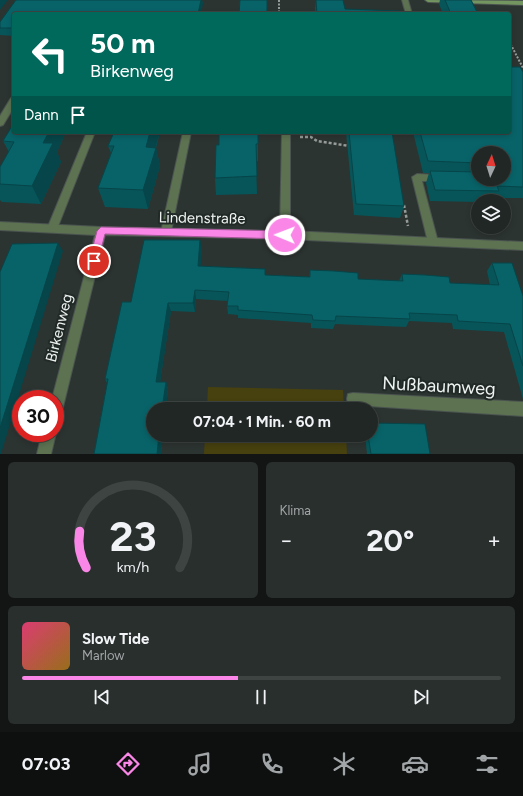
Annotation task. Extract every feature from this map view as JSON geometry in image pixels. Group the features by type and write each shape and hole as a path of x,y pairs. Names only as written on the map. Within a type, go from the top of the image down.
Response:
{"street":[{"path":"405,0 408,12"},
{"path":"428,0 523,3"},
{"path":"0,124 12,103"},
{"path":"52,229 90,134"},
{"path":"166,232 187,134"},
{"path":"285,235 286,135"},
{"path":"433,242 417,177 447,178"},
{"name":"Lindenstraße","path":"0,226 101,231 285,235 523,246"},
{"name":"Birkenweg","path":"60,390 101,231"},
{"name":"Nußbaumweg","path":"353,399 523,409"},
{"path":"44,454 47,442"}],"path":[{"path":"279,0 279,12"},
{"path":"511,45 523,68"},
{"path":"286,135 312,137 317,141 350,146"},
{"path":"403,202 411,241"}],"shaded area":[{"path":"208,387 343,390 344,402 207,402"},
{"path":"205,442 346,442 347,454 204,454"}],"building":[{"path":"16,0 201,0 198,12 12,12 12,28 0,28 0,22"},
{"path":"240,0 267,0 267,12 239,12"},
{"path":"316,0 343,0 345,9 399,11 399,12 317,12"},
{"path":"445,0 471,0 477,12 450,12"},
{"path":"511,67 520,67 523,72 523,187 497,186 511,186 511,146 471,146 471,163 428,161 421,134 511,134"},
{"path":"12,126 12,134 48,134 43,143 53,143 32,186 0,184 0,167 14,142 3,141"},
{"path":"113,134 149,134 146,147 156,148 143,190 98,188 114,146 108,146"},
{"path":"219,134 258,134 258,144 256,144 257,176 215,178 216,145 219,145"},
{"path":"349,134 392,134 404,206 356,204"},
{"path":"430,171 471,172 471,186 497,186 499,191 435,190"},
{"path":"144,240 200,240 198,266 265,269 265,275 310,277 310,270 334,271 358,273 358,279 403,281 402,274 449,277 450,283 499,285 492,263 512,263 523,296 523,366 510,324 458,321 457,315 409,313 410,319 336,316 335,321 313,320 312,315 238,310 238,306 227,306 229,292 195,290 193,303 168,303 156,382 166,382 163,402 146,402 146,442 158,442 157,454 94,454 108,379 105,379 122,302 131,302"},
{"path":"58,243 0,428 0,272 12,244"},
{"path":"378,423 425,424 430,454 371,454 369,442 378,442"}],"route":[{"path":"94,261 101,231 285,235"}]}
